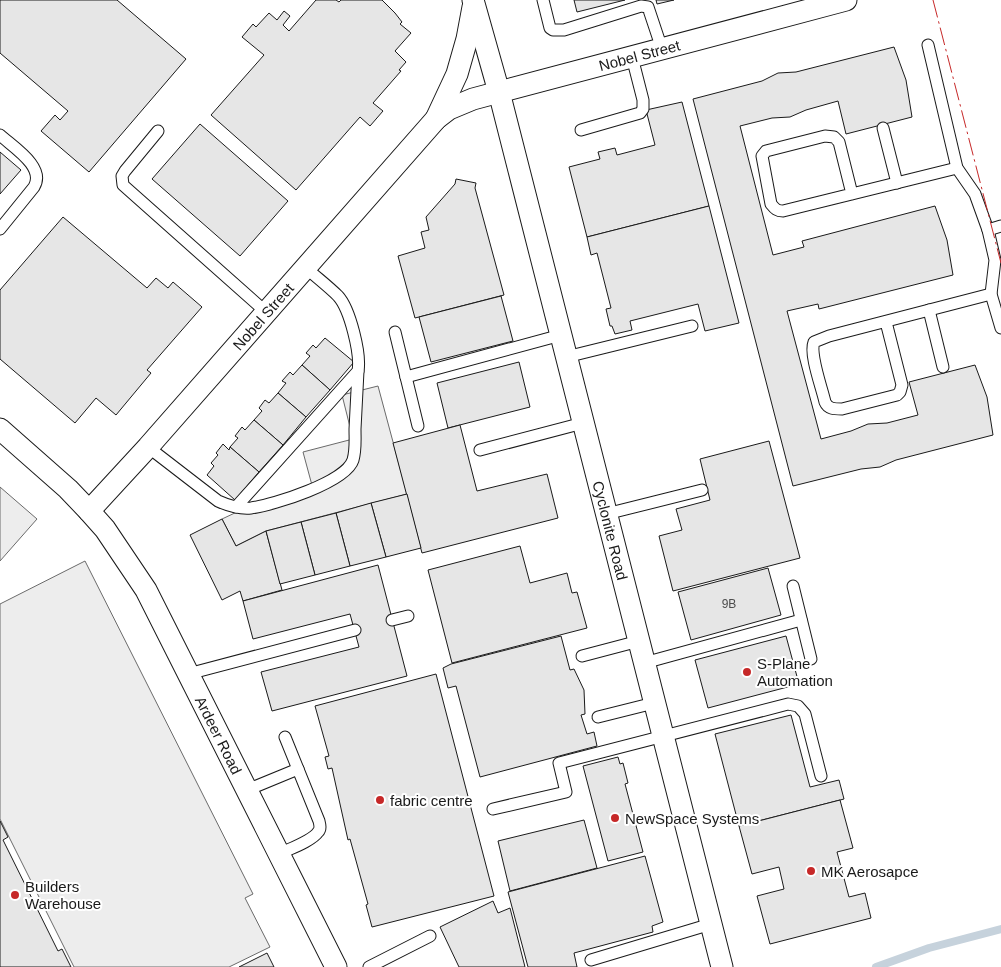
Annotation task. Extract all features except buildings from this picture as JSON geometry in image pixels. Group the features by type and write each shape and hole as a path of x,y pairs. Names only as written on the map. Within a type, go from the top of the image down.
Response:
{"street":[{"name":"Nobel Street","path":"89,511 148,447 436,119 460,103 846,0"},
{"name":"Nobel Street","path":"436,119 457,74 467,39 474,1"},
{"name":"Cyclonite Road","path":"474,1 499,92 722,967"},
{"name":"Ardeer Road","path":"0,429 68,489 89,511 105,529 146,590 336,967"}],"lane":[{"path":"543,0 550,28 557,30 564,30 642,6 648,7 662,49"},
{"path":"928,45 957,168 975,194 988,230 995,260 991,294 1001,328"},
{"path":"581,130 640,112 643,109 643,100 632,57"},
{"path":"883,128 897,183"},
{"path":"158,131 125,171 122,176 123,185 266,312"},
{"path":"0,135 28,160 37,176 37,182 34,187 0,228"},
{"path":"852,194 839,142 834,136 825,136 766,151 762,156 772,204 776,210 783,211 897,183 957,168"},
{"path":"988,230 1001,226"},
{"path":"148,447 218,501 236,508 251,508 290,498 326,483 349,468 353,459 355,445 358,356 349,318 342,302 305,267"},
{"path":"886,322 902,385 900,392 897,395 842,409 830,408 825,402 814,356 814,342 829,336 991,294"},
{"path":"929,310 943,367"},
{"path":"566,357 692,326"},
{"path":"395,332 418,426"},
{"path":"406,377 561,335"},
{"path":"236,508 358,372"},
{"path":"480,450 583,423"},
{"path":"606,514 702,490"},
{"path":"793,586 811,659"},
{"path":"392,620 408,616"},
{"path":"644,663 801,620"},
{"path":"188,674 355,630"},
{"path":"582,656 638,641"},
{"path":"598,717 654,703"},
{"path":"493,809 566,792 558,763 793,704 802,708 805,714 821,776"},
{"path":"280,854 312,838 320,827 285,737"},
{"path":"247,790 298,769"},
{"path":"591,960 711,924"},
{"path":"369,967 387,963 430,936"}],"shaded area":[{"path":"378,386 407,494 266,531 236,546 222,519 254,504 313,489 303,452 353,439 342,395"},
{"path":"0,487 37,519 0,561"},
{"path":"85,561 253,894 245,898 270,947 229,967 74,967 0,819 0,604"}],"waterway":[{"path":"876,967 929,948 1001,929"}],"power":[{"path":"933,0 1001,263"}],"place":[{"name":"S-Plane Automation","path":"747,672"},
{"name":"fabric centre","path":"380,800"},
{"name":"NewSpace Systems","path":"615,818"},
{"name":"MK Aerosapce","path":"811,871"},
{"name":"Builders Warehouse","path":"15,895"}]}
